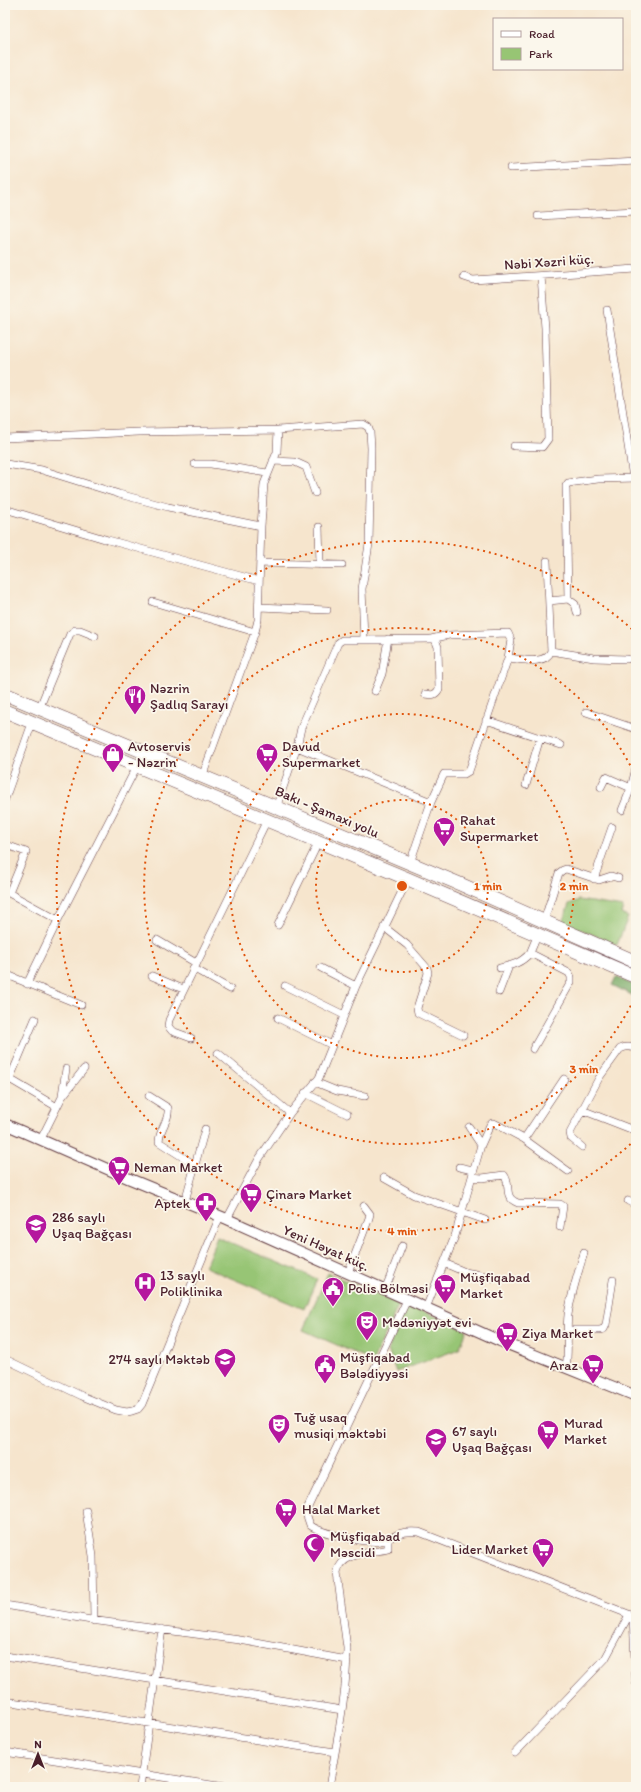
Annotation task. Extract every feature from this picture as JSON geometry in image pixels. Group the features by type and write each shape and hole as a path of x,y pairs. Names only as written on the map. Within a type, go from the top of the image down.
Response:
{"highway":[{"name":"Bakı - Şamaxı yolu","path":"5,694 410,863 636,962"},
{"path":"5,711 408,878 636,977"}],"street":[{"path":"511,168 636,162"},
{"path":"538,216 636,211"},
{"name":"Nəbi Xəzri küç.","path":"464,277 473,280 636,269"},
{"path":"514,446 542,447 548,439 541,276"},
{"path":"568,599 566,486 568,483 598,479 634,478 607,310"},
{"path":"5,438 139,432 278,430 363,424 368,427 370,432 371,448 369,544 362,589 364,640"},
{"path":"202,777 255,632 259,607 261,526 264,484 267,473 277,452 278,430"},
{"path":"273,461 295,462 306,468 315,493"},
{"path":"6,464 42,470 118,494 168,507 261,526"},
{"path":"195,464 205,464 267,473"},
{"path":"5,509 108,540 259,581"},
{"path":"319,527 320,565"},
{"path":"508,658 542,660 549,656 551,651 547,561"},
{"path":"260,563 342,565"},
{"path":"549,601 568,599 575,604 577,612"},
{"path":"153,602 255,632"},
{"path":"259,607 327,610"},
{"path":"39,709 70,634 75,630 80,630 95,636"},
{"path":"276,808 297,747 301,728 338,643 342,640 436,639 449,635 508,633 511,640 508,658 469,771 464,774 444,774 431,802 410,863"},
{"path":"374,691 382,674 388,639"},
{"path":"425,694 436,694 439,689 438,647 436,639"},
{"path":"551,651 594,658 627,659"},
{"path":"586,712 636,729"},
{"path":"486,720 561,745"},
{"path":"5,799 32,723"},
{"path":"526,785 540,738"},
{"path":"297,747 431,802"},
{"path":"27,984 136,766"},
{"path":"622,810 631,788 636,768"},
{"path":"601,787 606,776 631,788"},
{"path":"191,1038 172,1031 168,1026 169,1020 194,966 267,820"},
{"path":"594,879 612,827"},
{"path":"278,925 319,841"},
{"path":"9,846 26,852 7,892 58,920"},
{"path":"544,921 559,873 563,870 566,869 599,880 611,876 618,878"},
{"path":"5,1359 101,1404 126,1412 138,1409 142,1404 224,1217 253,1168 290,1113 322,1071 356,986 408,878"},
{"path":"384,928 407,945 427,968 428,972 418,1013 463,1035"},
{"path":"500,968 523,960 530,953 538,934"},
{"path":"156,940 230,989"},
{"path":"530,953 569,973 572,977 571,982 533,1049"},
{"path":"499,992 509,966"},
{"path":"321,968 356,986"},
{"path":"5,974 81,1005"},
{"path":"152,976 183,989"},
{"path":"285,986 344,1015"},
{"path":"278,1018 332,1046"},
{"path":"35,1019 10,1078 57,1107"},
{"path":"582,1147 571,1138 570,1133 599,1078 620,1049 625,1046 631,1046 636,1049"},
{"path":"218,1053 290,1113"},
{"path":"62,1097 66,1069"},
{"path":"41,1139 62,1097 84,1069"},
{"path":"524,1139 564,1079"},
{"path":"315,1082 336,1091 365,1096"},
{"path":"305,1093 347,1114"},
{"path":"149,1096 168,1108 169,1114 159,1136 159,1142 195,1166"},
{"path":"582,1110 636,1131"},
{"path":"426,1308 462,1213 481,1145 492,1123 524,1139 568,1171"},
{"name":"Yeni Həyat küç.","path":"5,1124 224,1217 500,1341 636,1396"},
{"path":"468,1127 481,1145"},
{"path":"185,1201 205,1129"},
{"path":"459,1167 482,1178 504,1175 506,1178 509,1197 513,1201 560,1204 563,1206 564,1210 560,1227"},
{"path":"384,1178 414,1195 485,1220"},
{"path":"628,1201 636,1205"},
{"path":"348,1273 370,1214 364,1206"},
{"path":"386,1290 402,1246"},
{"path":"566,1368 569,1350 568,1330 574,1287 584,1252"},
{"path":"444,1263 465,1272 496,1278"},
{"path":"568,1330 604,1329 606,1325 613,1280"},
{"path":"407,1300 308,1507 307,1516 310,1525 319,1530 364,1541 380,1542 401,1532 409,1531 424,1534 633,1616"},
{"path":"86,1511 93,1556 94,1620"},
{"path":"329,1787 342,1710 347,1660 347,1648 337,1573 339,1565 350,1556 388,1549 388,1538"},
{"path":"5,1605 94,1620 240,1640 347,1660"},
{"path":"633,1616 636,1682"},
{"path":"515,1753 605,1659 633,1616"},
{"path":"140,1787 162,1629"},
{"path":"5,1656 342,1710"},
{"path":"5,1701 335,1752"},
{"path":"5,1752 224,1787"}],"green space":[{"path":"579,900 623,907 621,914 628,917 617,945 563,922 569,904"},
{"path":"616,977 636,986 636,997 612,985"},
{"path":"217,1237 317,1279 304,1309 205,1267"},
{"path":"328,1273 399,1304 373,1361 303,1330"},
{"path":"407,1304 467,1330 459,1349 396,1372 388,1350"}],"place":[{"name":"Nəzrin Şadlıq Sarayı","path":"135,716"},
{"name":"Avtoservis - Nəzrin","path":"113,774"},
{"name":"Davud Supermarket","path":"267,774"},
{"name":"Rahat Supermarket","path":"444,848"},
{"name":"Neman Market","path":"119,1186"},
{"name":"Çinarə Market","path":"251,1214"},
{"name":"Aptek","path":"206,1222"},
{"name":"286 saylı Uşaq Bağçası","path":"36,1244"},
{"name":"13 saylı Poliklinika","path":"145,1302"},
{"name":"Müşfiqabad Market","path":"445,1304"},
{"name":"Polis Bölməsi","path":"333,1308"},
{"name":"Mədəniyyət evi","path":"367,1342"},
{"name":"Ziya Market","path":"507,1352"},
{"name":"274 saylı Məktəb","path":"225,1378"},
{"name":"Müşfiqabad Bələdiyyəsi","path":"325,1384"},
{"name":"Araz","path":"593,1384"},
{"name":"Tuğ usaq musiqi məktəbi","path":"279,1444"},
{"name":"Murad Market","path":"548,1450"},
{"name":"67 saylı Uşaq Bağçası","path":"436,1458"},
{"name":"Halal Market","path":"286,1528"},
{"name":"Müşfiqabad Məscidi","path":"314,1564"},
{"name":"Lider Market","path":"543,1568"}]}
